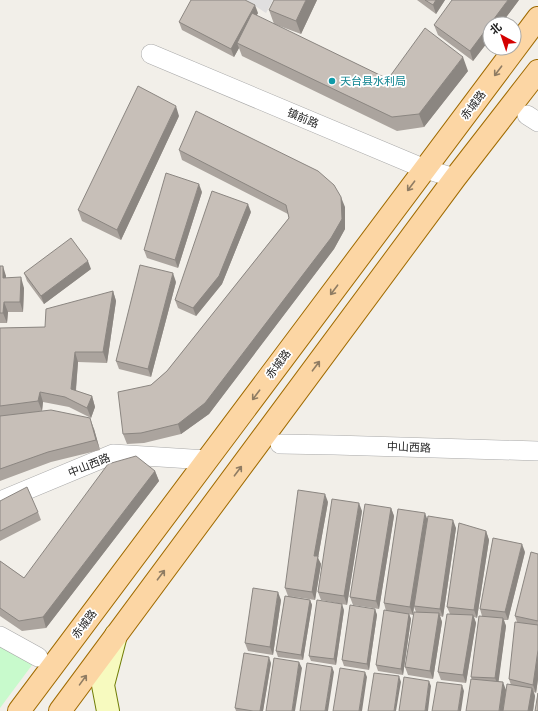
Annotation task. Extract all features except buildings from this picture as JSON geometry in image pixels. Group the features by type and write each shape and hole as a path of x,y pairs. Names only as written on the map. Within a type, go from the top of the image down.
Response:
{"main road":[{"name":"赤城路","path":"19,711 538,18"},
{"path":"60,711 455,178 538,71"},
{"path":"108,711 103,686 116,635"}],"street":[{"name":"镇前路","path":"151,54 425,169 455,178"},
{"name":"中山西路","path":"280,444 538,451"},
{"name":"中山西路","path":"0,500 113,454 206,460"},
{"path":"0,636 38,657"}],"shaded area":[{"path":"246,0 273,0 266,13"}],"green space":[{"path":"0,636 38,657 0,708"}],"place":[{"name":"天台县水利局","path":"332,81"}]}
